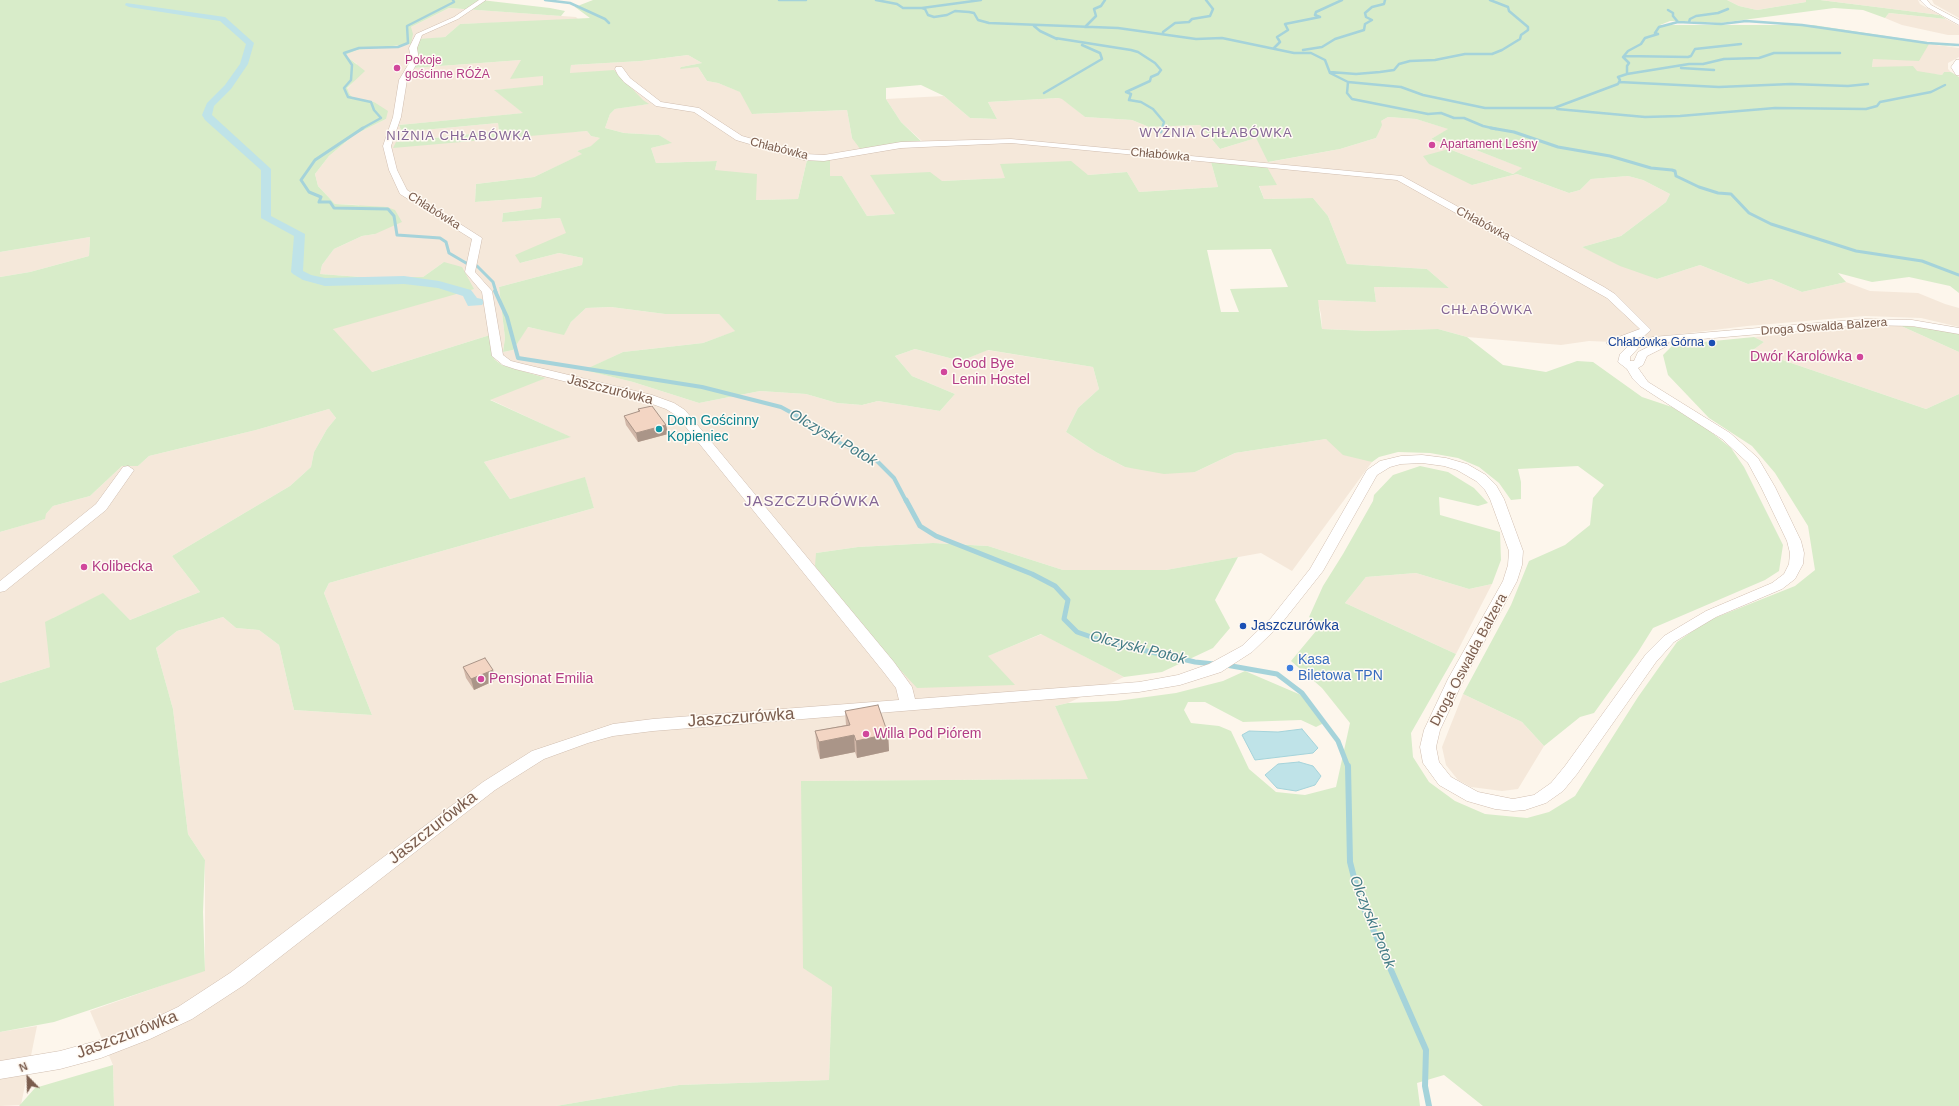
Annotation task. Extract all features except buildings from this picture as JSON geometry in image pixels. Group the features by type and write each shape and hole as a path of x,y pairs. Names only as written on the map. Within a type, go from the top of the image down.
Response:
{"street":[{"name":"Chłabówka","path":"470,272 477,238 403,192 393,170 387,146 397,118 403,80 415,60 413,48 419,34 456,18 483,0"},
{"path":"1923,0 1932,8 1959,23"},
{"path":"1959,62 1955,67 1959,73"},
{"name":"Chłabówka","path":"619,69 622,76 659,104 696,110 739,138 804,157 824,158 900,145 1011,141 1071,148 1141,152 1399,178 1600,289 1646,330 1640,334 1612,343"},
{"name":"Jaszczurówka","path":"470,272 487,291 498,356 502,361 541,373 657,401 676,409 685,416 751,501 888,666 904,687 909,706"},
{"name":"Droga Oswalda Balzera","path":"1190,678 1215,668 1235,657 1255,643 1273,625 1316,571 1365,484 1377,469 1393,462 1417,459 1442,461 1462,467 1481,478 1492,490 1510,531 1515,546 1516,558 1507,588 1456,679 1434,726 1429,740 1429,757 1438,774 1449,784 1470,796 1486,801 1521,804 1540,799 1554,790 1585,752 1651,658 1669,639 1711,614 1778,586 1790,576 1796,564 1797,549 1790,532 1760,472 1747,454 1713,427 1648,388 1637,377 1632,367 1639,363 1641,355 1662,344 1689,338 1864,322 1912,323 1959,331"},
{"path":"0,588 101,507 128,470"},
{"name":"Jaszczurówka","path":"0,1070 60,1060 100,1049 143,1033 185,1012 237,979 489,786 523,764 550,750 592,735 638,726 1140,687 1190,678"}],"shaded area":[{"path":"1727,0 1806,0 1806,2 1757,10 1739,6"},
{"path":"1820,0 1918,0 1920,4 1940,15"},
{"path":"1932,0 1959,0 1959,18 1934,4"},
{"path":"449,8 576,17 579,20 460,24 445,37 419,40 413,68 521,60 543,76 543,86 495,90 524,113 399,125 402,132 498,123 499,131 396,142 587,131 591,136 601,138 592,146 577,151 583,154 534,177 476,184 475,202 542,197 542,208 503,213 502,222 560,218 567,233 520,263 559,253 583,258 582,265 499,287 505,338 503,352 513,350 527,327 564,334 571,322 586,308 611,307 665,314 719,314 736,331 703,343 623,352 585,370 633,382 699,403 760,391 806,394 837,403 862,405 878,401 940,411 955,394 912,376 895,356 915,349 961,361 987,350 1093,367 1099,389 1078,408 1066,432 1096,452 1125,467 1195,472 1235,453 1326,439 1372,462 1292,571 1261,553 1166,570 1063,570 988,546 933,543 858,547 816,553 1014,685 987,656 1042,634 1124,677 1068,703 1055,706 1089,779 801,781 832,987 829,1080 679,1085 556,1106 114,1106 113,1065 90,1011 205,970 205,860 188,834 173,709 156,648 177,631 223,617 236,628 259,630 279,645 294,710 372,715 324,593 329,583 594,508 585,478 510,499 484,462 570,437 489,399 545,378 502,364 494,359 490,335 372,372 344,374 333,328 412,306 444,262 423,277 361,277 320,274 322,265 334,249 362,236 375,234 359,205 335,204 318,186 315,174 329,156 354,135 386,119 374,102 352,97 349,93 347,89 354,81 357,64 344,55 357,50 411,44 411,27"},
{"path":"1889,13 1946,19 1959,26 1959,35 1948,35 1902,25 1885,18"},
{"path":"1929,44 1959,48 1959,57 1948,63 1948,69 1951,72 1944,72 1942,75 1872,67 1873,59 1891,59"},
{"path":"688,55 702,63 681,67 698,67 707,81 718,83 741,92 753,114 847,110 852,138 924,143 901,122 886,99 944,96 970,118 997,119 988,102 1062,98 1085,117 1132,120 1149,127 1200,125 1220,149 1256,138 1269,162 1340,149 1376,138 1381,121 1388,117 1416,119 1449,129 1431,139 1460,149 1476,150 1523,168 1513,174 1449,149 1472,185 1517,174 1569,193 1580,190 1591,179 1628,176 1643,180 1670,194 1666,202 1621,236 1582,247 1657,279 1700,265 1748,284 1771,279 1802,292 1846,282 1870,291 1918,293 1959,308 1959,327 1921,318 1865,316 1747,326 1614,342 1589,341 1561,345 1467,337 1438,329 1369,331 1322,329 1321,314 1317,300 1376,302 1374,287 1449,288 1427,269 1347,264 1328,216 1313,198 1264,199 1259,185 1277,185 1211,162 1218,187 1139,192 1127,172 1088,175 1001,164 1006,178 941,181 871,175 895,214 867,216 842,176 829,176 830,160 807,160 798,199 756,200 715,170 717,161 656,163 651,148 671,143 659,135 624,133 605,128 610,114 615,109 648,104 570,73 571,65 641,61"},
{"path":"90,237 89,256 30,272 0,277 0,252"},
{"path":"1899,325 1959,352 1959,394 1926,409 1753,350 1764,342 1754,337"},
{"path":"329,409 336,418 327,429 314,452 311,467 290,486 172,556 200,592 130,620 103,594 53,618 50,667 0,683 0,532 44,519 46,514 53,506 90,496 122,466 138,466 149,456 256,430"},
{"path":"1416,573 1469,589 1492,584 1456,654 1345,603 1366,577"},
{"path":"1463,694 1522,722 1544,746 1518,789 1502,791 1471,787 1458,780 1446,765 1442,747"},
{"path":"37,1026 21,1105 0,1106 0,1032"}],"green space":[{"path":"0,0 481,0 565,11 561,16 449,8 411,27 413,34 411,44 357,50 345,55 365,71 347,88 352,97 374,102 388,111 386,119 354,135 329,156 315,174 318,186 335,204 387,207 395,210 402,222 375,234 362,236 334,249 322,265 320,274 361,277 423,277 444,262 462,267 474,289 333,329 372,372 490,335 494,359 502,365 546,378 490,400 571,437 484,462 510,499 585,477 594,508 329,583 324,593 372,715 294,710 279,645 259,630 236,628 223,617 177,631 156,648 173,709 188,834 205,860 203,912 205,971 54,1022 0,1032 0,683 50,667 45,622 103,593 130,620 200,592 172,556 290,486 311,467 314,452 327,429 336,418 329,409 256,430 149,456 138,466 122,466 90,496 53,506 46,514 45,519 0,532 0,277 30,272 89,256 90,237 0,252"},
{"path":"593,0 1727,0 1739,6 1757,10 1806,2 1806,0 1820,0 1940,15 1946,19 1889,13 1885,18 1863,10 1834,8 1720,23 1670,21 1660,25 1813,25 1959,47 1929,44 1919,61 1873,59 1872,67 1913,66 1917,71 1942,75 1944,72 1951,72 1959,77 1959,293 1950,286 1909,277 1872,282 1838,273 1846,282 1802,292 1771,279 1748,284 1700,265 1657,279 1620,266 1582,247 1621,236 1666,202 1670,194 1643,180 1628,176 1591,179 1580,190 1569,193 1517,174 1472,185 1429,164 1423,156 1449,149 1513,174 1522,168 1476,150 1460,149 1431,139 1448,129 1416,119 1388,117 1381,121 1382,125 1376,138 1340,149 1268,162 1256,138 1220,149 1200,125 1149,127 1132,120 1085,117 1059,98 988,102 997,119 970,118 944,96 921,85 886,88 886,99 901,122 924,144 861,150 852,138 847,110 752,114 740,92 718,83 707,81 698,67 680,69 681,67 702,63 688,55 641,61 571,65 570,73 614,70 643,100 649,104 615,109 610,114 605,128 624,133 659,135 672,143 651,148 656,163 717,161 715,170 757,174 756,200 798,199 807,160 830,159 830,176 842,176 867,216 895,214 870,175 930,172 942,181 1005,178 1000,164 1071,161 1088,175 1127,172 1139,192 1218,187 1211,162 1267,167 1277,185 1259,186 1264,199 1313,198 1328,216 1347,264 1427,269 1449,288 1374,287 1376,302 1318,300 1322,329 1369,331 1438,329 1467,337 1503,365 1546,372 1577,361 1593,362 1642,397 1672,407 1706,428 1731,448 1744,467 1783,545 1779,571 1765,580 1653,628 1638,652 1594,713 1580,717 1544,746 1522,722 1463,694 1511,605 1529,561 1565,545 1590,525 1593,498 1604,485 1578,466 1518,469 1521,482 1521,499 1511,500 1499,483 1479,467 1458,458 1430,453 1398,452 1379,457 1372,462 1343,455 1326,439 1235,453 1195,472 1164,474 1125,467 1096,452 1066,432 1078,408 1099,389 1093,367 988,350 961,361 915,349 895,356 912,376 955,394 940,411 878,401 862,405 837,403 806,394 760,391 699,403 633,382 584,370 623,352 703,343 735,331 719,314 665,314 611,307 586,308 571,322 564,335 528,327 513,350 503,352 505,338 499,287 582,265 583,258 559,253 520,263 515,255 566,233 560,218 502,222 503,213 541,208 542,197 475,202 476,184 534,177 582,154 577,151 591,146 600,138 591,136 587,131 393,148 396,142 499,131 498,123 402,132 399,125 523,113 494,90 543,85 543,76 510,79 521,60 413,68 415,48 419,39 445,37 460,24 590,18 575,7","holes":["1271,249 1288,287 1230,289 1239,312 1221,312 1207,250"]},
{"path":"1899,325 1941,330 1959,334 1959,352"},
{"path":"1754,337 1764,342 1753,350 1926,409 1959,394 1959,1106 1483,1106 1444,1075 1417,1083 1420,1106 556,1106 679,1085 829,1080 832,987 803,968 801,781 1088,779 1055,706 1068,703 1117,701 1176,693 1223,681 1245,671 1301,695 1324,723 1316,727 1301,720 1243,722 1205,702 1188,702 1184,710 1191,723 1219,726 1231,731 1249,769 1276,792 1305,795 1336,787 1350,723 1322,688 1291,661 1321,625 1309,617 1323,586 1373,501 1374,495 1393,475 1420,466 1448,472 1474,488 1488,503 1478,506 1439,497 1440,515 1500,532 1501,560 1492,584 1469,589 1416,573 1366,577 1345,603 1456,654 1411,733 1413,757 1429,782 1455,801 1485,814 1527,818 1549,812 1575,796 1638,697 1677,642 1707,621 1795,586 1815,570 1808,526 1775,473 1752,446 1709,418 1668,375 1663,355 1673,345"},
{"path":"933,543 988,546 1063,570 1166,570 1238,557 1215,600 1230,628 1213,648 1162,672 1124,677 1041,634 988,656 1015,685 917,688 891,660 815,566 816,553 858,547"},
{"path":"113,1065 114,1106 19,1106 35,1088"}],"water":[{"path":"1302,729 1318,748 1313,753 1255,760 1242,735 1249,731 1278,732"},
{"path":"1299,762 1313,766 1321,776 1315,785 1296,791 1277,788 1265,775 1278,764"}],"waterway":[{"name":"Olczyski Potok","path":"361,129 381,118 374,110 371,102 348,97 344,88 351,80 352,65 344,53 359,48 398,47 408,43 407,26 454,2 453,0"},
{"path":"545,0 570,3 605,19 609,23"},
{"path":"779,0 806,0"},
{"path":"876,0 897,4 903,8 922,8"},
{"path":"922,8 981,0"},
{"path":"1085,27 1096,16 1094,9 1101,6 1105,0"},
{"path":"1163,34 1163,32 1175,23 1189,22 1192,19 1210,16 1213,9 1206,0"},
{"path":"1274,48 1280,42 1277,37 1288,30 1285,24 1320,17 1315,15 1316,12 1342,0"},
{"path":"1303,50 1322,47 1335,39 1364,30 1365,24 1372,20 1366,17 1365,13 1372,7 1384,4 1385,0"},
{"path":"1330,72 1356,74 1380,72 1394,70 1399,64 1410,61 1435,60 1465,54 1492,54 1502,50 1520,39 1521,35 1528,30 1528,27 1509,11 1508,7 1490,0"},
{"path":"129,5 222,19 250,43 244,64 228,87 210,105 207,115 208,118 266,169 266,218 300,234 297,272 307,278 325,282 404,280 439,285 467,293 471,296 472,303 478,302"},
{"path":"922,8 925,9 928,15 934,17 947,15 955,11 974,13 978,20 989,23 1085,27"},
{"path":"1689,22 1690,19 1696,16 1718,13 1728,9"},
{"path":"1668,10 1673,13 1673,16 1678,22"},
{"path":"1678,22 1721,24 1746,21 1802,25 1927,43 1959,45"},
{"path":"1627,74 1627,66 1629,63 1623,57 1628,51 1641,44 1645,38 1658,34 1655,33 1659,27 1678,22"},
{"path":"1034,26 1040,31 1057,39"},
{"path":"1085,27 1118,28 1196,39 1222,38 1294,53 1311,53 1325,60 1330,73 1348,82"},
{"path":"1055,38 1131,50 1138,52 1155,63 1161,70 1158,74 1151,77 1150,81 1126,92 1131,94 1129,100 1141,102 1153,109 1164,122 1162,129"},
{"path":"1624,56 1688,57 1691,56 1695,49 1741,44"},
{"path":"1044,93 1102,59 1100,53 1082,45"},
{"path":"1627,74 1689,64 1703,64 1724,59 1759,58 1774,53 1840,53"},
{"path":"1681,68 1714,70"},
{"path":"1619,82 1620,80 1618,77 1627,74"},
{"path":"1348,82 1401,87 1423,95 1485,108 1554,108 1618,84 1619,82"},
{"path":"1348,82 1347,93 1352,99 1428,114 1441,113 1454,118 1464,118 1483,126 1494,128"},
{"path":"1619,82 1719,87 1791,84 1848,86 1868,84"},
{"path":"1557,109 1645,117 1680,116 1775,108 1866,109 1877,106 1880,102 1931,92 1945,85"},
{"name":"Olczyski Potok","path":"363,128 315,160 301,180 309,192 321,197 319,202 330,202 334,208 388,209 394,216 397,235 440,238 446,242 449,253 466,263 477,266 493,282 496,292"},
{"path":"1161,132 1162,128"},
{"path":"1494,128 1514,132 1558,147 1610,156 1651,168 1672,170 1675,171 1676,176 1699,187 1718,193 1731,194 1749,213 1771,224 1856,251 1922,261 1959,275"},
{"name":"Olczyski Potok","path":"495,291 507,317 518,358 702,387 781,407 823,430 840,443 874,458 894,478 906,501"},
{"name":"Olczyski Potok","path":"906,500 920,526 936,536 1032,574 1055,586 1068,600 1064,619 1077,632 1103,641 1195,662 1214,664"},
{"name":"Olczyski Potok","path":"1226,665 1277,674 1302,693 1338,741 1348,767"},
{"name":"Olczyski Potok","path":"1348,766 1350,862 1359,897 1426,1050 1425,1086 1429,1106"}],"place":[{"name":"Pokoje gościnne RÓŻA","path":"397,68"},
{"name":"Apartament Leśny","path":"1432,145"},
{"name":"Chłabówka Górna","path":"1712,343"},
{"name":"Dwór Karolówka","path":"1860,357"},
{"name":"Good Bye Lenin Hostel","path":"944,372"},
{"name":"Dom Gościnny Kopieniec","path":"659,429"},
{"name":"Kolibecka","path":"84,567"},
{"name":"Jaszczurówka","path":"1243,626"},
{"name":"Kasa Biletowa TPN","path":"1290,668"},
{"name":"Pensjonat Emilia","path":"481,679"},
{"name":"Willa Pod Piórem","path":"866,734"}],"district":[{"name":"WYŻNIA CHŁABÓWKA","path":"1216,133"},
{"name":"NIŻNIA CHŁABÓWKA","path":"459,136"},
{"name":"CHŁABÓWKA","path":"1487,310"},
{"name":"JASZCZURÓWKA","path":"812,502"}]}
